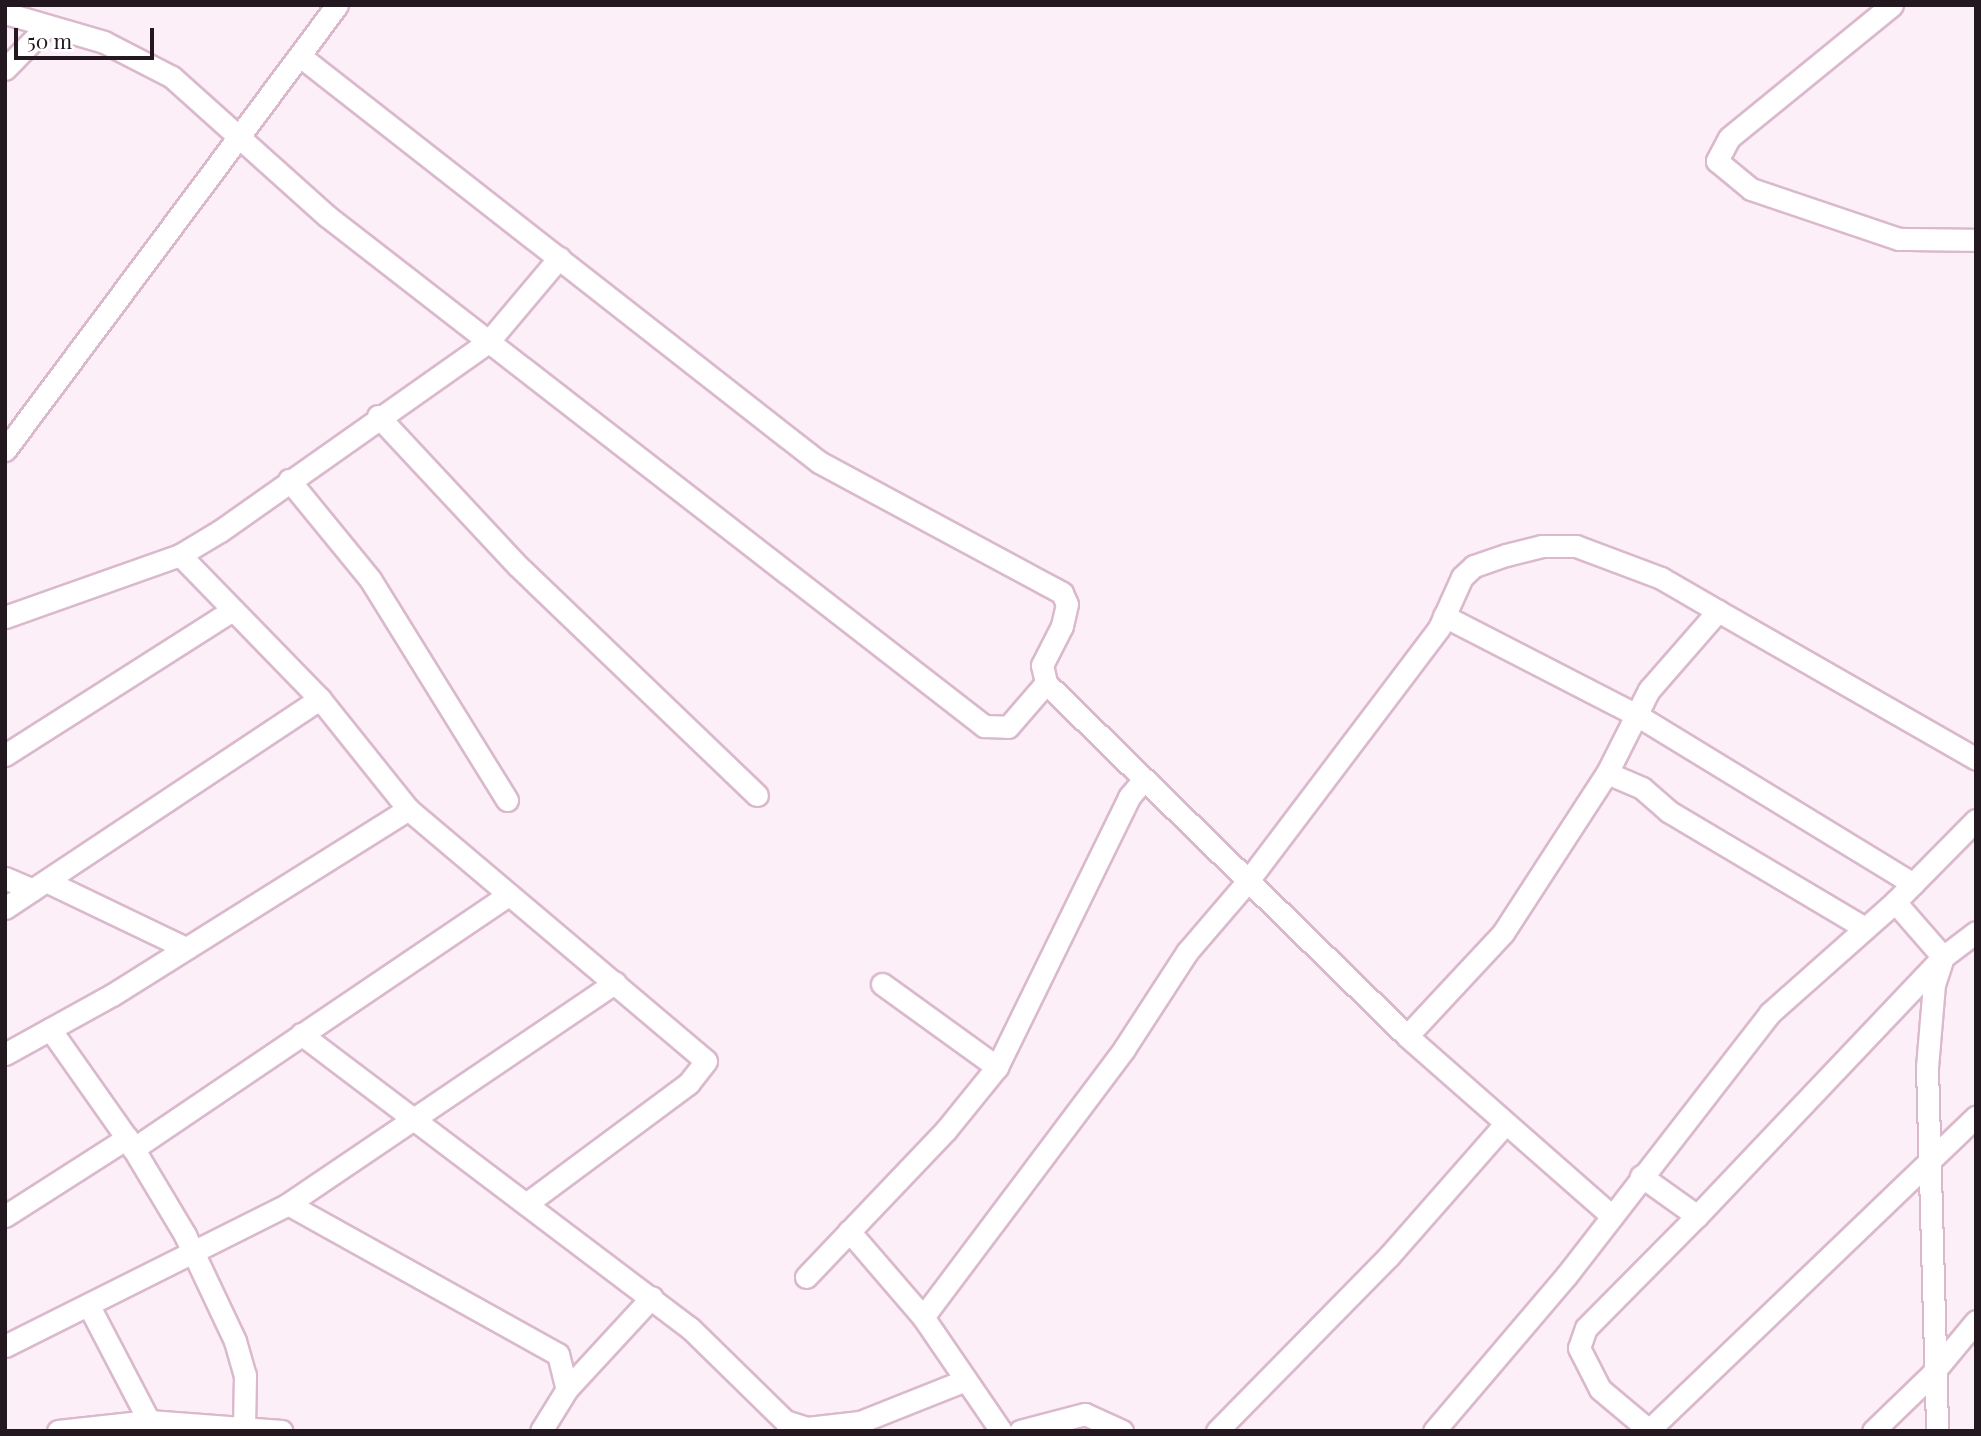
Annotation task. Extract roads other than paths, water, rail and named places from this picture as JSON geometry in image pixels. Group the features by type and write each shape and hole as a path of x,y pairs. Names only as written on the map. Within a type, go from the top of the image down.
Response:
{"street":[{"path":"5,450 238,134 337,5"},
{"path":"1892,5 1729,138 1717,161 1751,189 1899,239 1976,240"},
{"path":"5,13 142,59 238,134 327,216 984,726 1008,727 1046,683"},
{"path":"5,69 46,27"},
{"path":"300,56 819,462 1062,593 1067,604 1062,626 1042,665 1046,683 1407,1036 1504,1125 1611,1215"},
{"path":"5,617 180,555 489,341 559,258"},
{"path":"378,416 518,566 757,795"},
{"path":"289,480 370,579 507,800"},
{"path":"923,1317 1124,1049 1187,953 1247,882 1444,616 1462,577 1474,566 1542,546 1576,546 1607,555 1661,578 1976,759"},
{"path":"180,555 231,611 320,699 408,809 702,1053 703,1068 526,1204"},
{"path":"5,755 231,611"},
{"path":"1407,1036 1503,933 1607,773 1649,690 1718,611"},
{"path":"1444,616 1635,715 1913,884"},
{"path":"5,908 320,699"},
{"path":"1607,773 1642,788 1668,811 1865,928"},
{"path":"806,1277 946,1130 997,1067 1129,797 1144,779"},
{"path":"5,1054 186,948 408,809"},
{"path":"1434,1431 1611,1215 1770,1013 1895,902 1976,820"},
{"path":"5,878 40,886 186,948"},
{"path":"5,1216 130,1144 301,1034 509,894"},
{"path":"1895,902 1943,957"},
{"path":"1976,932 1943,957 1697,1216 1586,1328 1579,1348 1600,1389 1649,1430 1976,1116"},
{"path":"1937,1431 1932,1374 1927,1067 1934,984 1943,957"},
{"path":"5,1346 90,1308 194,1256 289,1204 615,983"},
{"path":"882,984 997,1067"},
{"path":"50,1029 130,1144 194,1256 242,1363 244,1427"},
{"path":"301,1034 411,1121 652,1297 732,1364 785,1421 807,1428 860,1422 963,1381"},
{"path":"1217,1431 1389,1256 1504,1125"},
{"path":"1641,1176 1697,1216"},
{"path":"289,1204 558,1354 567,1389"},
{"path":"849,1231 923,1317 963,1381 1001,1431"},
{"path":"541,1431 567,1389 652,1297"},
{"path":"90,1308 149,1421"},
{"path":"1873,1431 1932,1374 1976,1321"},
{"path":"1020,1431 1085,1414 1122,1431"},
{"path":"58,1431 149,1421 282,1431"}]}
